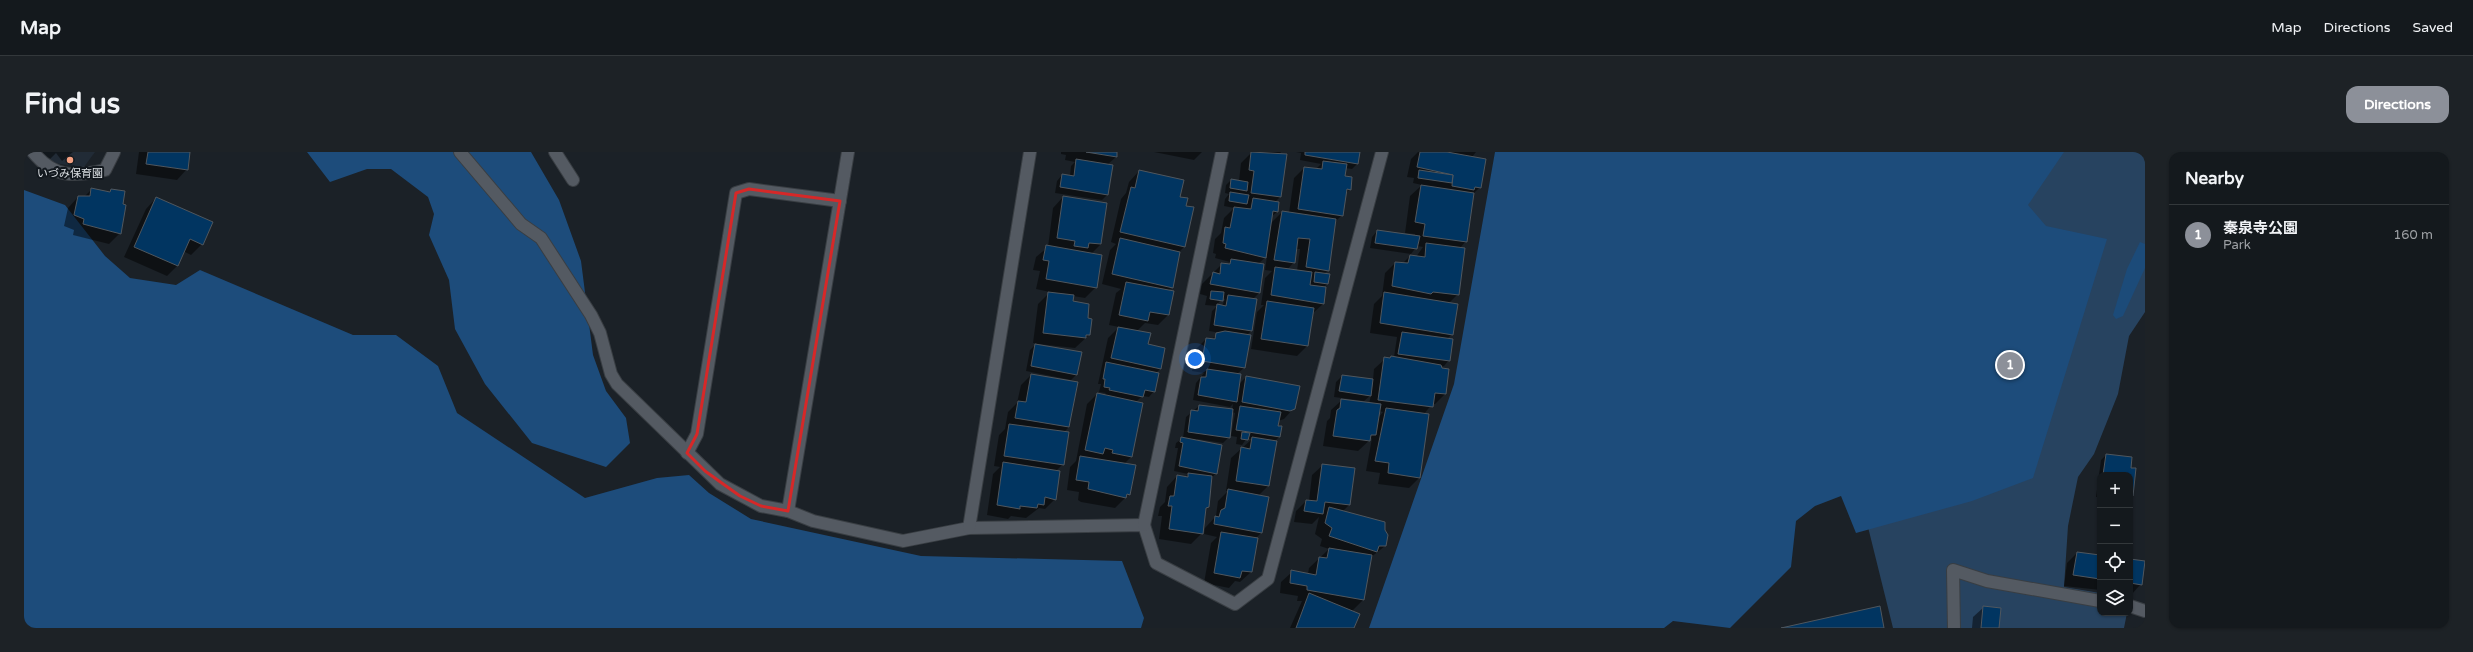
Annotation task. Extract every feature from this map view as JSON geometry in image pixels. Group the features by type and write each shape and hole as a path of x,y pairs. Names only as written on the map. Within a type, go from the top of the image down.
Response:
{"street":[{"path":"33,152 50,170 80,176 105,170 114,152"},
{"path":"460,152 521,224 540,238 591,316 600,333 611,374 617,384 686,453 720,484 740,496 761,506 788,511 813,521 903,541 969,528 1144,525"},
{"path":"555,152 573,180"},
{"path":"788,511 848,152"},
{"path":"969,528 1030,152"},
{"path":"1222,152 1144,525 1156,563 1235,604 1268,579 1382,152"},
{"path":"686,453 697,434 736,194 749,189 840,201"},
{"path":"1954,628 1954,570 1987,582 2097,600"},
{"path":"2133,607 2145,611"}],"highlighted area":[{"path":"749,189 840,201 788,511 761,506 740,496 705,471 687,453 697,434 736,193"}],"shaded area":[{"name":"いづみ保育園","path":"42,152 95,152 84,167 53,163"},
{"path":"307,152 531,152 559,200 581,261 593,355 606,391 626,418 630,443 606,467 532,443 485,384 455,329 449,280 429,235 434,214 428,197 391,169 367,169 330,182"},
{"path":"1495,152 2064,152 2028,205 2046,226 2107,239 2033,478 1972,501 1856,533 1841,496 1815,506 1796,521 1791,567 1730,628 1673,621 1664,628 1369,628 1454,384"},
{"path":"1919,152 2145,152 2145,312 2129,336 2118,394 2094,454 2078,477 2068,526 2064,587 2097,592 2097,616 2126,616 2124,628 1893,628 1868,527"},
{"path":"24,190 65,205 105,256 130,278 176,285 200,270 353,335 396,335 438,366 457,413 585,498 657,478 689,475 709,493 751,519 921,556 1122,561 1144,618 1141,628 24,628"},
{"path":"2140,242 2145,244 2145,268 2123,316 2116,319 2113,315 2127,269"}],"building":[{"path":"148,152 190,152 188,170 146,164"},
{"path":"1086,152 1117,152 1117,157"},
{"path":"1251,152 1287,154 1281,197 1251,193 1254,171 1249,170"},
{"path":"1305,152 1360,152 1358,164 1305,155"},
{"path":"1420,152 1447,152 1486,159 1481,188 1475,187 1474,190 1452,186 1453,175 1417,167"},
{"path":"1076,159 1113,165 1108,195 1060,187 1062,174 1074,176"},
{"path":"1323,161 1347,164 1345,176 1352,177 1351,190 1347,189 1343,216 1298,209 1304,167 1322,169"},
{"path":"1139,170 1184,180 1180,197 1188,198 1186,206 1194,207 1185,247 1120,232 1131,187 1135,188"},
{"path":"1419,170 1453,175 1452,183 1418,178"},
{"path":"1231,179 1248,182 1247,191 1230,188"},
{"path":"1421,185 1474,193 1467,242 1423,236 1425,224 1415,222"},
{"path":"91,188 110,192 111,189 125,191 123,204 126,205 121,234 83,224 84,219 74,215 78,196 90,196"},
{"path":"1230,192 1249,195 1247,204 1229,201"},
{"path":"1063,196 1107,203 1101,244 1089,243 1088,248 1074,246 1075,241 1057,238"},
{"path":"156,197 213,222 203,245 190,239 178,266 134,247"},
{"path":"1253,198 1279,202 1278,212 1273,211 1266,258 1225,248 1226,244 1223,243 1225,227 1230,228 1234,207 1251,209"},
{"path":"1282,211 1336,219 1329,271 1306,267 1310,239 1298,238 1295,263 1274,260"},
{"path":"1377,230 1420,236 1417,249 1375,243"},
{"path":"1120,238 1180,252 1173,288 1112,274"},
{"path":"1426,243 1465,248 1459,295 1433,292 1431,294 1392,286 1395,262 1408,263 1410,255 1425,257"},
{"path":"1046,245 1102,255 1097,288 1046,279 1049,261 1043,260"},
{"path":"1231,259 1264,264 1260,293 1210,284 1213,272 1220,274 1221,263 1230,264"},
{"path":"1275,267 1312,272 1310,285 1326,287 1324,304 1271,295"},
{"path":"1315,272 1330,274 1328,284 1314,282"},
{"path":"1126,282 1174,291 1169,315 1150,312 1148,321 1119,315"},
{"path":"1211,291 1224,292 1223,301 1210,299"},
{"path":"1048,292 1074,295 1073,301 1089,304 1088,318 1092,319 1090,335 1086,335 1086,338 1043,333"},
{"path":"1384,292 1458,304 1453,335 1380,323"},
{"path":"1228,295 1257,299 1252,331 1214,325 1217,304 1226,306"},
{"path":"1267,301 1314,308 1308,346 1261,339"},
{"path":"1118,327 1151,333 1148,344 1165,348 1161,369 1111,358"},
{"path":"1225,331 1251,335 1245,368 1202,361 1206,338 1215,339 1216,333"},
{"path":"1402,332 1453,339 1450,361 1398,354"},
{"path":"1035,344 1082,352 1077,375 1031,366"},
{"path":"1391,356 1441,365 1442,368 1449,369 1446,394 1435,393 1433,407 1378,400 1384,357 1390,358"},
{"path":"1106,362 1159,373 1155,392 1145,390 1143,397 1109,390 1110,388 1104,387 1105,379 1103,379"},
{"path":"1207,369 1241,374 1237,402 1198,395 1201,377 1206,377"},
{"path":"1031,374 1078,382 1069,427 1015,418 1018,401 1026,402"},
{"path":"1342,375 1373,379 1371,396 1339,391"},
{"path":"1246,376 1300,386 1295,409 1290,411 1242,402"},
{"path":"1097,393 1143,403 1132,457 1112,453 1113,450 1105,448 1103,454 1085,450"},
{"path":"1341,399 1381,404 1376,435 1371,435 1370,441 1333,436 1337,410 1340,408"},
{"path":"1199,405 1233,409 1230,438 1188,432 1191,410 1198,411"},
{"path":"1240,406 1281,412 1278,426 1282,426 1280,437 1236,430"},
{"path":"1386,408 1429,414 1420,478 1388,473 1389,463 1375,461"},
{"path":"1009,424 1069,432 1064,465 1004,456"},
{"path":"1242,432 1250,433 1248,440 1241,439"},
{"path":"1181,437 1222,445 1217,474 1179,466 1183,443 1180,442"},
{"path":"1252,437 1277,441 1269,486 1236,481 1241,447 1250,449"},
{"path":"2106,454 2132,457 2131,468 2136,468 2133,496 2133,472 2103,472"},
{"path":"1080,456 1136,465 1130,495 1127,494 1126,498 1088,489 1089,482 1076,480"},
{"path":"1003,462 1060,471 1056,500 1045,497 1044,505 1038,504 1037,508 1020,506 1020,509 997,505"},
{"path":"1322,464 1355,468 1350,505 1325,502 1323,514 1304,511 1306,500 1317,501"},
{"path":"1188,473 1212,476 1209,507 1206,508 1203,534 1169,529 1172,506 1168,506 1170,496 1174,496 1177,475 1188,477"},
{"path":"1228,489 1269,497 1262,533 1214,524 1215,516 1219,517 1221,510 1225,508"},
{"path":"1329,507 1385,522 1385,530 1388,535 1386,546 1379,546 1377,552 1329,536 1332,528 1325,523"},
{"path":"1221,532 1258,538 1252,572 1242,571 1240,578 1214,573"},
{"path":"1329,548 1372,555 1364,600 1307,590 1307,586 1290,583 1291,570 1316,575 1319,557 1327,558"},
{"path":"2077,552 2097,555 2097,579 2073,575"},
{"path":"2133,559 2145,561 2142,585 2133,584"},
{"path":"1309,593 1360,614 1354,628 1296,628"},
{"path":"1880,606 1884,628 1781,628"},
{"path":"1983,606 2001,608 1999,628 1981,628"}],"place":[{"name":"いづみ保育園","path":"70,160"},
{"name":"秦泉寺公園","path":"2010,365"}]}
